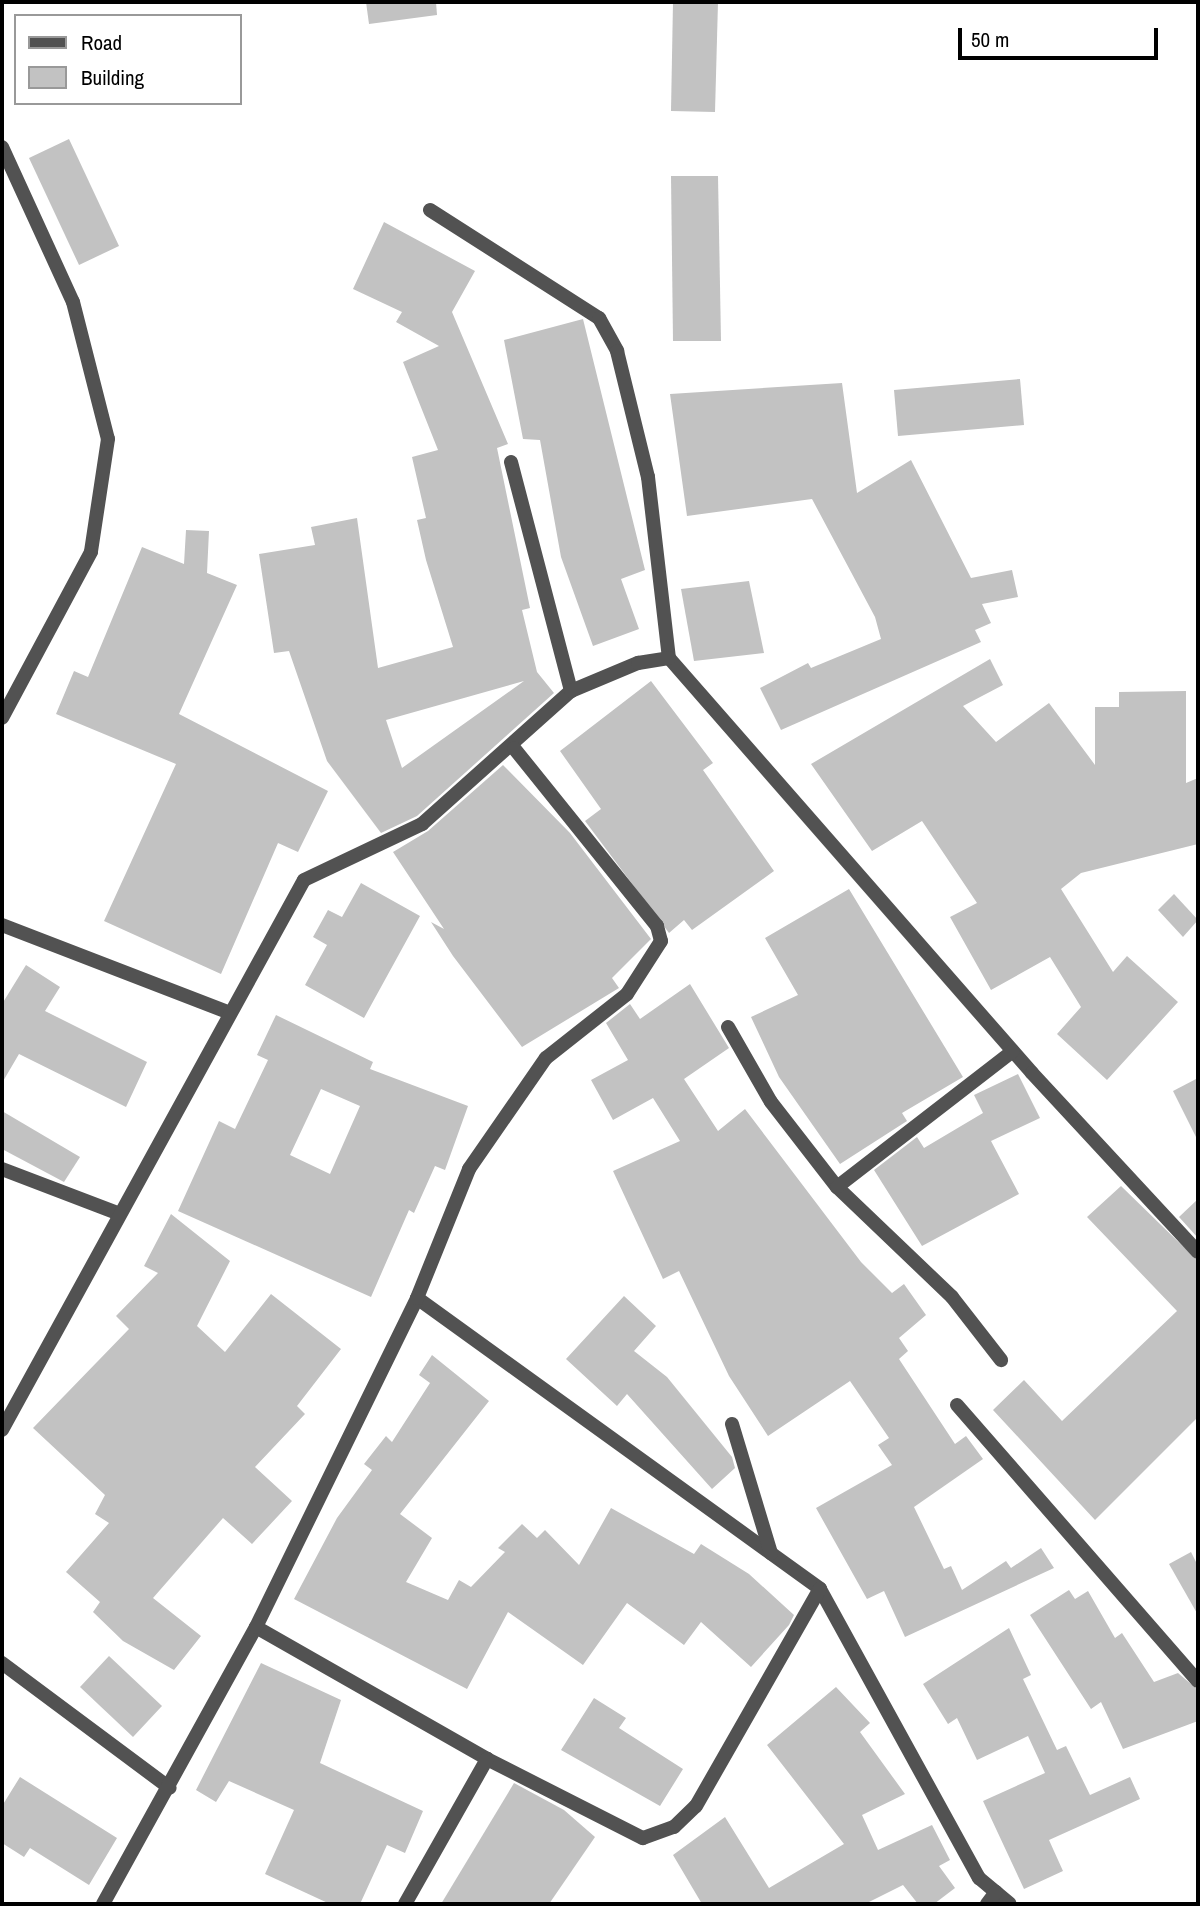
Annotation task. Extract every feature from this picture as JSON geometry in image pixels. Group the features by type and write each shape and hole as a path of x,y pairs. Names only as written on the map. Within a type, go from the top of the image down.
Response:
{"street":[{"path":"2,147 73,302 108,439 91,552 2,718"},
{"path":"430,210 598,317 617,351 648,477 669,658 1013,1051 1198,1252"},
{"path":"511,462 571,691"},
{"path":"2,1430 117,1213 304,880 422,824 514,748 571,691 638,663 669,658"},
{"path":"103,1904 170,1788 256,1627 417,1298 469,1169 491,1132 546,1058 627,993 661,941 657,926 514,748"},
{"path":"2,925 230,1013"},
{"path":"728,1027 771,1102 837,1186 953,1297 1001,1360"},
{"path":"837,1186 1013,1051"},
{"path":"2,1169 117,1213"},
{"path":"417,1298 820,1590 991,1898 1010,1904"},
{"path":"957,1405 1198,1681"},
{"path":"732,1424 771,1553"},
{"path":"256,1627 486,1759 643,1838 674,1827 724,1765 820,1590"},
{"path":"2,1663 170,1788"},
{"path":"405,1904 486,1759"}],"building":[{"path":"366,2 436,2 437,15 369,24"},
{"path":"673,2 718,2 715,112 671,111"},
{"path":"69,139 119,246 79,265 29,158"},
{"path":"671,176 718,176 721,341 673,341"},
{"path":"384,222 475,271 452,312 508,444 497,448 530,608 522,610 537,672 554,693 417,816 381,833 327,761 289,651 274,653 259,554 315,545 311,527 357,518 378,668 453,647 426,560 417,520 426,518 412,457 438,450 403,362 439,346 396,322 402,312 353,289","holes":["524,681 402,768 386,720"]},
{"path":"583,319 645,570 621,579 639,629 593,646 561,557 540,440 523,439 504,340"},
{"path":"1020,379 1024,425 898,436 894,390"},
{"path":"842,383 857,493 911,460 971,578 1012,570 1018,597 982,604 991,623 975,630 981,642 781,730 760,688 808,663 811,668 881,639 875,617 812,499 687,516 670,394"},
{"path":"186,530 209,531 207,573 237,585 179,714 328,791 298,852 278,843 221,974 104,921 176,764 56,714 74,671 88,677 142,547 184,564"},
{"path":"749,581 764,653 694,661 681,589"},
{"path":"990,659 1003,685 963,706 996,742 1049,703 1095,765 1095,707 1119,707 1119,692 1186,691 1186,783 1198,778 1198,844 1081,873 1061,889 1113,972 1127,956 1178,1002 1107,1080 1057,1034 1081,1007 1050,957 991,990 950,917 977,903 922,821 872,851 811,764"},
{"path":"651,681 713,763 703,770 774,871 692,930 684,920 669,933 585,821 601,809 560,751"},
{"path":"503,765 570,833 651,939 612,978 619,988 522,1047 453,956 431,922 444,929 393,852 428,831"},
{"path":"361,883 420,916 364,1018 305,985 327,945 313,937 328,910 342,917"},
{"path":"849,889 963,1077 902,1113 907,1121 840,1164 779,1077 751,1017 798,995 765,938"},
{"path":"1174,894 1198,920 1183,937 1158,910"},
{"path":"26,965 60,987 45,1011 147,1062 126,1107 19,1054 2,1083 2,1004"},
{"path":"690,984 729,1048 684,1079 718,1131 745,1109 861,1262 892,1293 904,1284 926,1315 899,1338 908,1351 899,1359 955,1444 966,1436 983,1459 914,1507 944,1569 951,1566 962,1590 1006,1561 1011,1568 1041,1548 1054,1568 905,1637 884,1591 867,1599 816,1508 892,1465 878,1445 889,1438 850,1381 768,1436 729,1376 679,1271 663,1279 613,1171 680,1141 653,1098 613,1120 591,1080 628,1060 606,1023 630,1004 640,1019"},
{"path":"276,1015 373,1062 370,1069 468,1106 445,1170 435,1166 414,1213 409,1210 371,1297 178,1211 219,1121 235,1129 268,1060 257,1055","holes":["321,1089 360,1106 330,1174 290,1155"]},
{"path":"1018,1074 1040,1118 991,1141 1019,1194 922,1246 874,1170 917,1137 924,1148 983,1113 974,1095"},
{"path":"1198,1078 1198,1141 1173,1091"},
{"path":"2,1111 80,1157 64,1182 2,1149"},
{"path":"1121,1186 1198,1261 1198,1417 1095,1520 993,1410 1024,1380 1062,1421 1177,1311 1087,1217"},
{"path":"1198,1199 1198,1238 1179,1217"},
{"path":"171,1214 230,1261 197,1326 225,1352 271,1294 341,1349 297,1406 305,1414 255,1467 292,1501 252,1544 223,1518 153,1598 201,1636 174,1670 123,1641 93,1612 100,1602 66,1572 109,1523 95,1514 105,1495 33,1428 129,1329 116,1316 158,1273 144,1266"},
{"path":"624,1296 656,1326 634,1351 667,1377 732,1457 735,1468 712,1489 627,1394 617,1406 566,1359"},
{"path":"432,1355 489,1401 400,1514 432,1538 406,1582 448,1600 459,1580 471,1587 505,1552 498,1548 522,1524 537,1538 545,1530 579,1565 611,1508 694,1554 701,1544 749,1574 794,1615 789,1625 751,1667 701,1622 684,1645 627,1603 583,1665 508,1612 467,1689 294,1599 337,1518 372,1470 364,1464 386,1436 392,1442 430,1383 419,1375"},
{"path":"1191,1552 1198,1566 1198,1615 1169,1564"},
{"path":"1069,1590 1075,1599 1088,1591 1115,1638 1122,1633 1154,1682 1178,1673 1198,1690 1198,1721 1123,1749 1101,1702 1091,1709 1030,1615"},
{"path":"1009,1628 1031,1675 1023,1679 1057,1750 1066,1746 1090,1795 1130,1777 1140,1799 1049,1840 1063,1871 1024,1889 983,1801 1045,1773 1028,1736 977,1760 957,1718 948,1724 923,1684"},
{"path":"109,1656 162,1706 133,1737 80,1687"},
{"path":"261,1663 341,1700 320,1763 423,1811 405,1853 387,1845 360,1904 330,1904 265,1874 294,1810 229,1781 216,1802 196,1790"},
{"path":"836,1687 870,1723 860,1732 905,1794 862,1815 878,1850 932,1825 950,1860 939,1866 955,1888 934,1904 918,1904 903,1885 865,1904 702,1904 673,1855 725,1817 769,1888 844,1844 767,1745"},
{"path":"594,1698 626,1718 619,1728 683,1769 660,1806 561,1750"},
{"path":"20,1777 117,1838 89,1885 30,1848 24,1857 2,1843 2,1806"},
{"path":"514,1783 564,1810 595,1837 549,1904 441,1904"}]}
